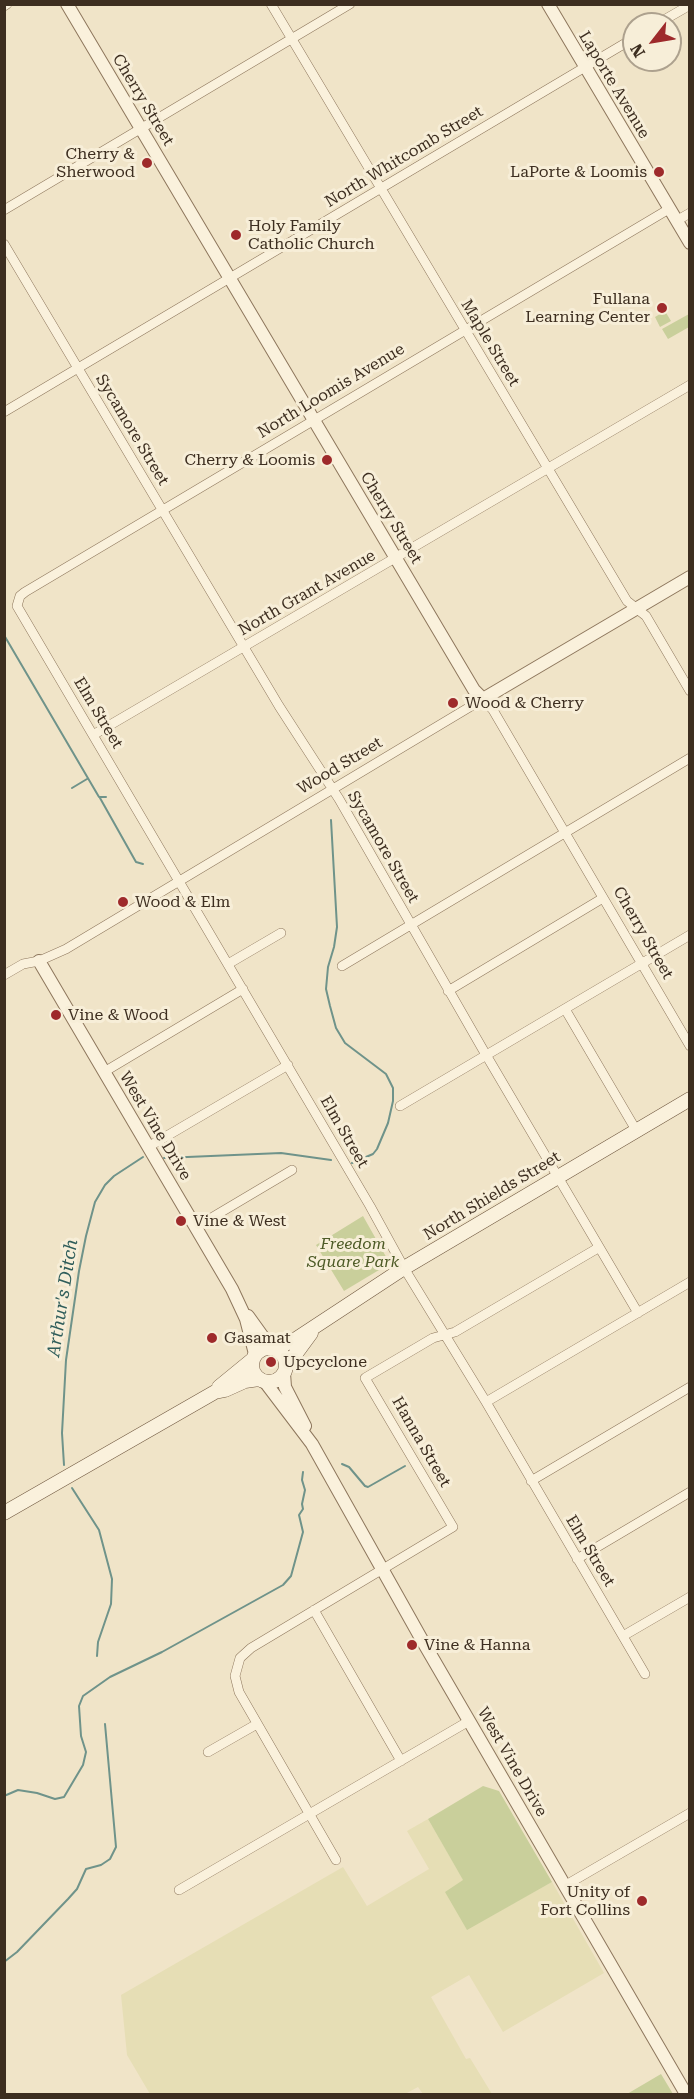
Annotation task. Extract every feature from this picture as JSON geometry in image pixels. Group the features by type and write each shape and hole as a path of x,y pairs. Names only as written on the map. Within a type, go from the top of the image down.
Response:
{"main road":[{"name":"North Shields Street","path":"273,1348 290,1343 332,1313 404,1268 690,1099"},
{"name":"North Shields Street","path":"285,1370 315,1327"},
{"path":"4,1514 215,1392 244,1382 262,1380 273,1382 285,1370 283,1356 273,1348 261,1349 215,1392"},
{"path":"254,1357 253,1372 262,1380"}],"street":[{"name":"Cherry Street","path":"67,4 474,690 493,710 690,1046"},
{"name":"Maple Street","path":"271,4 626,600 646,616 690,691"},
{"path":"4,210 350,4"},
{"name":"Laporte Avenue","path":"548,4 690,243"},
{"name":"North Whitcomb Street","path":"4,412 622,45"},
{"name":"North Loomis Avenue","path":"17,606 17,600 25,592 669,209"},
{"path":"676,221 690,213"},
{"name":"Sycamore Street","path":"4,244 244,647 333,790 638,1314"},
{"name":"North Grant Avenue","path":"93,735 690,385"},
{"name":"Wood Street","path":"4,975 23,964 39,961 66,949 690,577"},
{"name":"Elm Street","path":"17,606 288,1065 404,1268 486,1402 645,1674"},
{"path":"342,966 690,758"},
{"path":"448,991 603,897"},
{"path":"228,964 281,933"},
{"path":"400,1106 690,935"},
{"name":"West Vine Drive","path":"39,961 242,1308 273,1348"},
{"path":"104,1072 243,989"},
{"path":"565,1009 636,1130"},
{"path":"148,1147 288,1065"},
{"path":"196,1227 292,1170"},
{"name":"Hanna Street","path":"257,1724 236,1686 236,1669 240,1658 247,1651 453,1527 365,1378 433,1338 455,1332 598,1248"},
{"path":"486,1402 690,1282"},
{"name":"West Vine Drive","path":"242,1308 254,1357"},
{"name":"West Vine Drive","path":"285,1370 285,1388 304,1423 312,1444 469,1721 686,2094"},
{"name":"West Vine Drive","path":"262,1380 312,1444"},
{"path":"531,1481 690,1387"},
{"path":"577,1559 690,1492"},
{"path":"623,1636 690,1597"},
{"path":"314,1610 401,1761"},
{"path":"179,1890 469,1721"},
{"path":"208,1752 257,1724 336,1860"},
{"path":"566,1885 690,1813"}],"shaded area":[{"path":"428,1819 464,1881 467,1929 552,1882 604,1973 503,2032 469,1975 431,1997 466,2059 470,2058 492,2094 423,2094 418,2087 405,2094 150,2094 127,2055 121,1995 343,1867 367,1906 429,1869 407,1831"}],"green space":[{"path":"665,311 671,321 660,327 655,317"},
{"path":"689,314 689,327 668,339 662,329"},
{"name":"Freedom Square Park","path":"363,1216 389,1264 344,1291 316,1245"},
{"path":"483,1786 499,1791 552,1882 467,1930 445,1892 463,1880 428,1819"},
{"path":"661,2074 673,2094 627,2094"}],"waterway":[{"path":"4,635 99,797 106,797"},
{"path":"72,788 87,779"},
{"path":"100,798 136,862 143,864"},
{"name":"Arthur's Ditch","path":"331,820 337,927 328,967 326,989 336,1028 345,1043 386,1074 393,1088 393,1101 388,1123 377,1149 373,1154 352,1163"},
{"name":"Arthur's Ditch","path":"164,1158 281,1153 331,1160"},
{"name":"Arthur's Ditch","path":"64,1465 62,1433 66,1360 86,1236 95,1202 105,1185 114,1176 143,1157"},
{"path":"342,1464 349,1467 368,1487 405,1466"},
{"path":"4,1796 18,1790 55,1799 64,1797 83,1765 86,1752 81,1736 79,1706 83,1696 110,1677 162,1652 283,1585 291,1576 303,1532 299,1515 303,1509 305,1490 302,1480 303,1472"},
{"name":"Arthur's Ditch","path":"72,1488 99,1530 112,1579 111,1604 98,1642 97,1656"},
{"name":"Arthur's Ditch","path":"4,1962 17,1952 77,1889 86,1869 101,1865 110,1859 116,1847 105,1724"}],"place":[{"name":"Cherry & Sherwood","path":"147,163"},
{"name":"LaPorte & Loomis","path":"659,172"},
{"name":"Holy Family Catholic Church","path":"236,235"},
{"name":"Fullana Learning Center","path":"662,308"},
{"name":"Cherry & Loomis","path":"327,460"},
{"name":"Wood & Cherry","path":"453,703"},
{"name":"Wood & Elm","path":"123,902"},
{"name":"Vine & Wood","path":"56,1015"},
{"name":"Vine & West","path":"181,1221"},
{"name":"Gasamat","path":"212,1338"},
{"name":"Upcyclone","path":"271,1362"},
{"name":"Vine & Hanna","path":"412,1645"},
{"name":"Unity of Fort Collins","path":"642,1901"}]}
